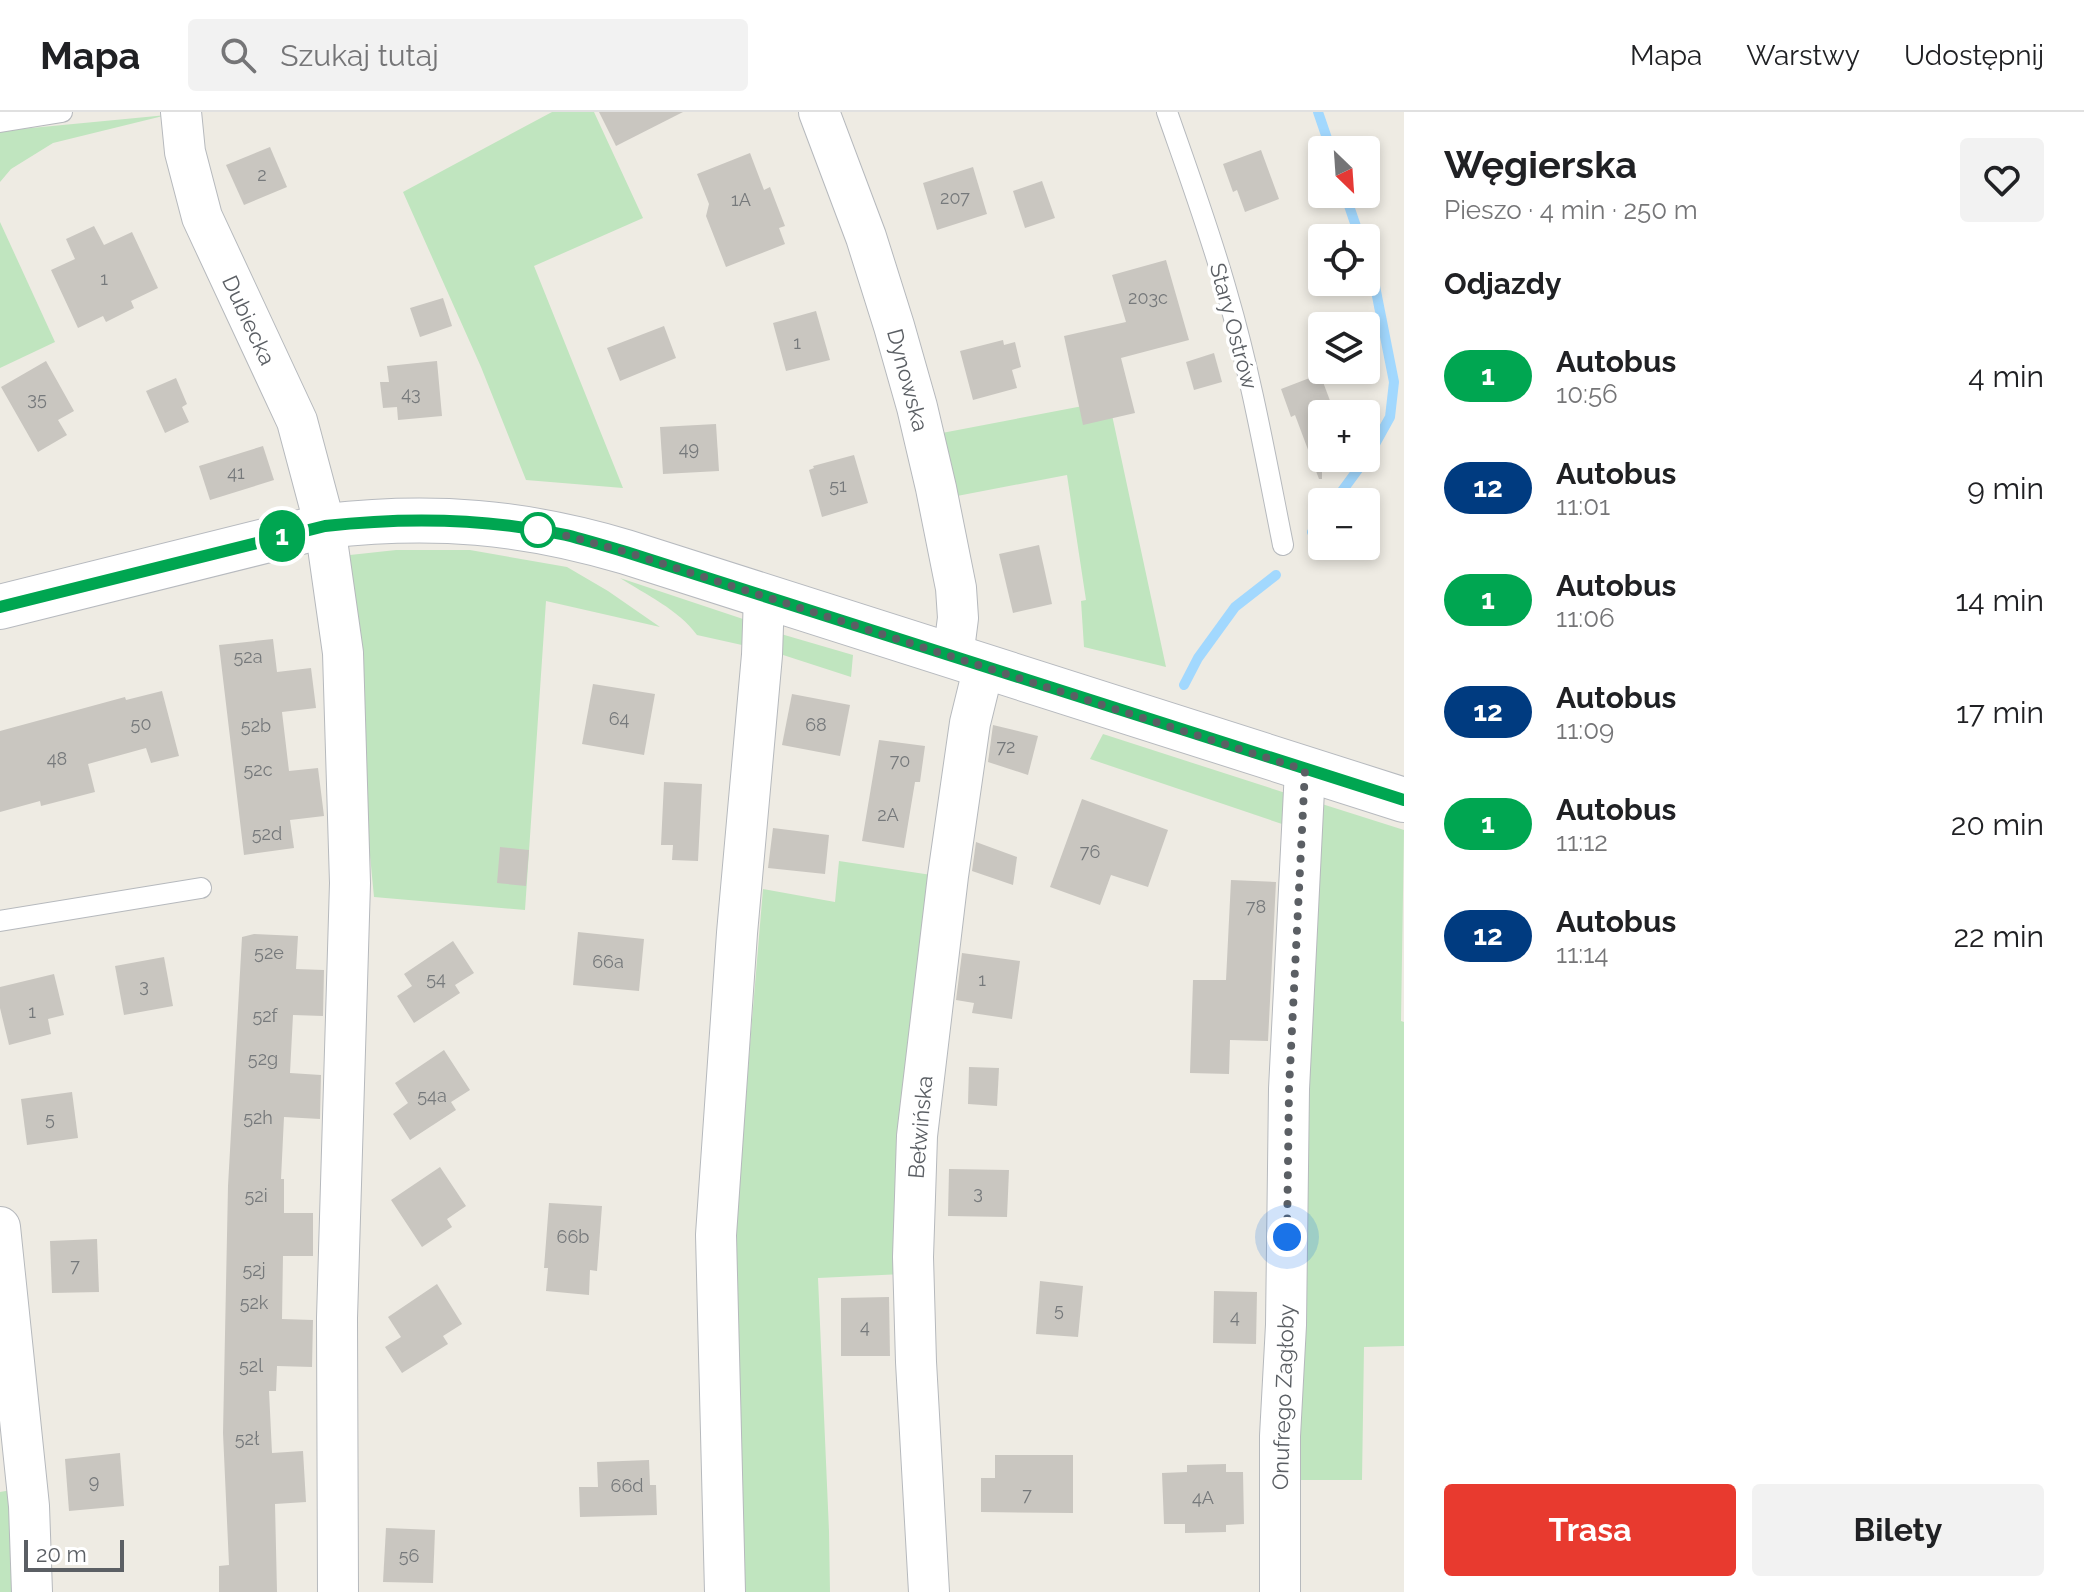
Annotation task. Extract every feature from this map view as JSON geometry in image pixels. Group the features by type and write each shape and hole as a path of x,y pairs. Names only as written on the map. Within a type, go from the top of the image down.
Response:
{"main road":[{"path":"0,607 325,526 375,520 464,521 518,526 589,541 1404,800"}],"street":[{"name":"Dubiecka","path":"181,112 185,152 202,217 297,421 325,526 343,653 350,883 337,1318 338,1592"},
{"name":"Dynowska","path":"819,112 866,237 917,407 936,488 956,588 958,618 969,662"},
{"path":"725,1592 716,1235 737,933 762,655 764,596"},
{"name":"Bełwińska","path":"929,1592 914,1302 917,1136 970,723 969,662"},
{"name":"Onufrego Zagłoby","path":"1280,1592 1280,1436 1286,1325 1289,1089 1305,770"},
{"path":"0,1227 29,1506 32,1592"}],"lane":[{"path":"0,122 62,112"},
{"name":"Stary Ostrów","path":"1167,112 1228,293 1253,396 1283,545"},
{"path":"0,921 201,888"}],"green space":[{"path":"552,112 594,112 643,218 534,266 623,488 526,480 481,367 403,192"},
{"path":"167,115 53,143 11,169 0,182 0,131"},
{"path":"0,222 55,342 0,368"},
{"path":"1109,401 1166,667 1084,647 1081,601 1086,600 1067,475 957,496 942,433"},
{"path":"396,550 470,550 567,567 660,627 546,601 525,910 374,897 346,607 346,560 350,555"},
{"path":"620,578 755,623 751,647 697,635 671,610"},
{"path":"781,634 853,655 851,677 780,654"},
{"path":"1103,734 1298,797 1294,828 1090,759"},
{"path":"1322,804 1404,830 1401,1021 1404,1022 1404,1346 1364,1347 1362,1480 1293,1480 1296,1223"},
{"path":"839,861 938,876 903,1274 818,1278 830,1592 744,1592 733,1247 763,889 835,902"},
{"path":"17,1489 21,1592 0,1592 0,1492"}],"building":[{"path":"599,112 683,112 616,146"},
{"path":"270,147 287,187 244,205 226,165"},
{"path":"1261,150 1279,199 1245,212 1237,190 1233,192 1223,164"},
{"path":"750,153 764,190 770,187 785,226 779,228 785,244 726,267 706,216 709,204 697,174"},
{"path":"973,167 987,214 937,230 923,183"},
{"path":"1042,181 1055,218 1025,228 1013,191"},
{"path":"94,226 104,245 132,232 158,288 131,301 134,308 106,322 103,316 78,328 51,270 75,259 66,239"},
{"path":"1166,260 1189,340 1121,358 1135,413 1083,425 1064,336 1126,322 1112,275"},
{"path":"443,298 452,326 420,337 410,308"},
{"path":"816,311 830,360 786,371 773,323"},
{"path":"664,326 676,358 620,381 607,348"},
{"path":"1003,340 1004,345 1015,342 1021,367 1012,370 1017,388 973,400 960,351"},
{"path":"1214,353 1222,382 1194,390 1186,362"},
{"path":"46,361 74,411 58,420 67,435 38,452 1,387"},
{"path":"437,361 442,416 398,420 397,407 383,408 380,382 389,382 387,366"},
{"path":"176,378 187,404 182,407 189,422 165,433 146,391"},
{"path":"1308,379 1308,384 1324,384 1330,400 1308,400 1308,450 1295,415 1291,417 1281,389"},
{"path":"716,424 719,471 663,474 660,427"},
{"path":"263,446 274,480 210,500 199,466"},
{"path":"854,455 868,503 822,517 809,470 813,466"},
{"path":"1039,545 1052,604 1013,613 999,554"},
{"path":"273,639 277,672 311,668 316,708 282,712 289,771 318,768 324,816 290,820 294,848 244,855 219,645"},
{"path":"593,684 655,694 644,755 582,744"},
{"path":"162,691 179,756 151,763 146,748 88,764 95,792 41,806 40,801 0,812 0,731 125,697 126,700"},
{"path":"792,694 850,705 840,756 782,745"},
{"path":"993,725 1038,736 1028,775 988,762"},
{"path":"879,740 925,746 920,782 915,782 904,848 862,841"},
{"path":"664,782 702,784 698,861 672,860 673,845 661,845"},
{"path":"1082,799 1168,830 1148,887 1111,875 1100,905 1050,887"},
{"path":"773,828 829,835 825,874 768,868"},
{"path":"976,842 1017,857 1013,885 972,871"},
{"path":"500,847 529,850 526,886 497,883"},
{"path":"1231,880 1276,882 1268,1041 1230,1040 1229,1074 1190,1073 1193,980 1226,980"},
{"path":"578,932 644,939 639,991 573,985"},
{"path":"254,934 298,936 296,969 324,970 323,1016 293,1015 290,1073 321,1075 320,1119 284,1117 281,1179 284,1179 284,1213 313,1213 313,1256 283,1256 282,1319 313,1320 312,1367 277,1366 276,1391 269,1391 272,1453 303,1451 306,1502 275,1504 277,1592 219,1592 219,1566 229,1565 223,1433 228,1186 242,937"},
{"path":"453,941 474,973 455,985 460,993 414,1023 397,996 412,986 404,974"},
{"path":"962,953 1020,961 1012,1019 972,1013 974,1003 956,1000"},
{"path":"164,957 173,1006 124,1015 115,966"},
{"path":"54,974 64,1015 48,1019 51,1034 9,1045 0,1008 0,987"},
{"path":"444,1050 470,1090 451,1102 456,1110 410,1140 393,1114 408,1103 395,1083"},
{"path":"969,1067 999,1068 997,1106 968,1104"},
{"path":"72,1092 78,1138 27,1145 21,1099"},
{"path":"440,1167 466,1206 447,1219 452,1227 422,1247 391,1200"},
{"path":"949,1169 1009,1170 1007,1217 948,1216"},
{"path":"549,1203 602,1206 597,1271 590,1270 589,1295 546,1291 548,1268 544,1268"},
{"path":"97,1239 99,1292 52,1293 50,1241"},
{"path":"1040,1281 1083,1286 1078,1337 1036,1334"},
{"path":"437,1284 462,1324 443,1336 448,1344 402,1373 385,1347 401,1337 388,1317"},
{"path":"1214,1291 1257,1292 1256,1344 1213,1343"},
{"path":"889,1297 890,1356 841,1356 841,1298"},
{"path":"120,1453 124,1506 69,1511 65,1459"},
{"path":"995,1455 1073,1455 1073,1513 981,1512 981,1478 995,1478"},
{"path":"649,1460 650,1485 656,1485 657,1515 580,1517 579,1487 598,1487 597,1462"},
{"path":"1226,1464 1226,1472 1243,1472 1244,1524 1226,1525 1226,1532 1185,1533 1185,1524 1164,1524 1162,1473 1187,1472 1187,1465"},
{"path":"386,1528 435,1530 433,1583 383,1582"}],"waterway":[{"path":"1318,112 1326,136"},
{"path":"1350,208 1355,224"},
{"path":"1344,488 1370,453 1390,417 1394,382 1377,296"},
{"path":"1184,685 1198,658 1235,607 1276,575"}],"bus line":[{"name":"1","path":"0,607 325,526 375,520 464,521 518,526 626,552 1404,800"}],"route":[{"path":"538,530 626,552 1305,770 1289,1089 1287,1237"}]}
